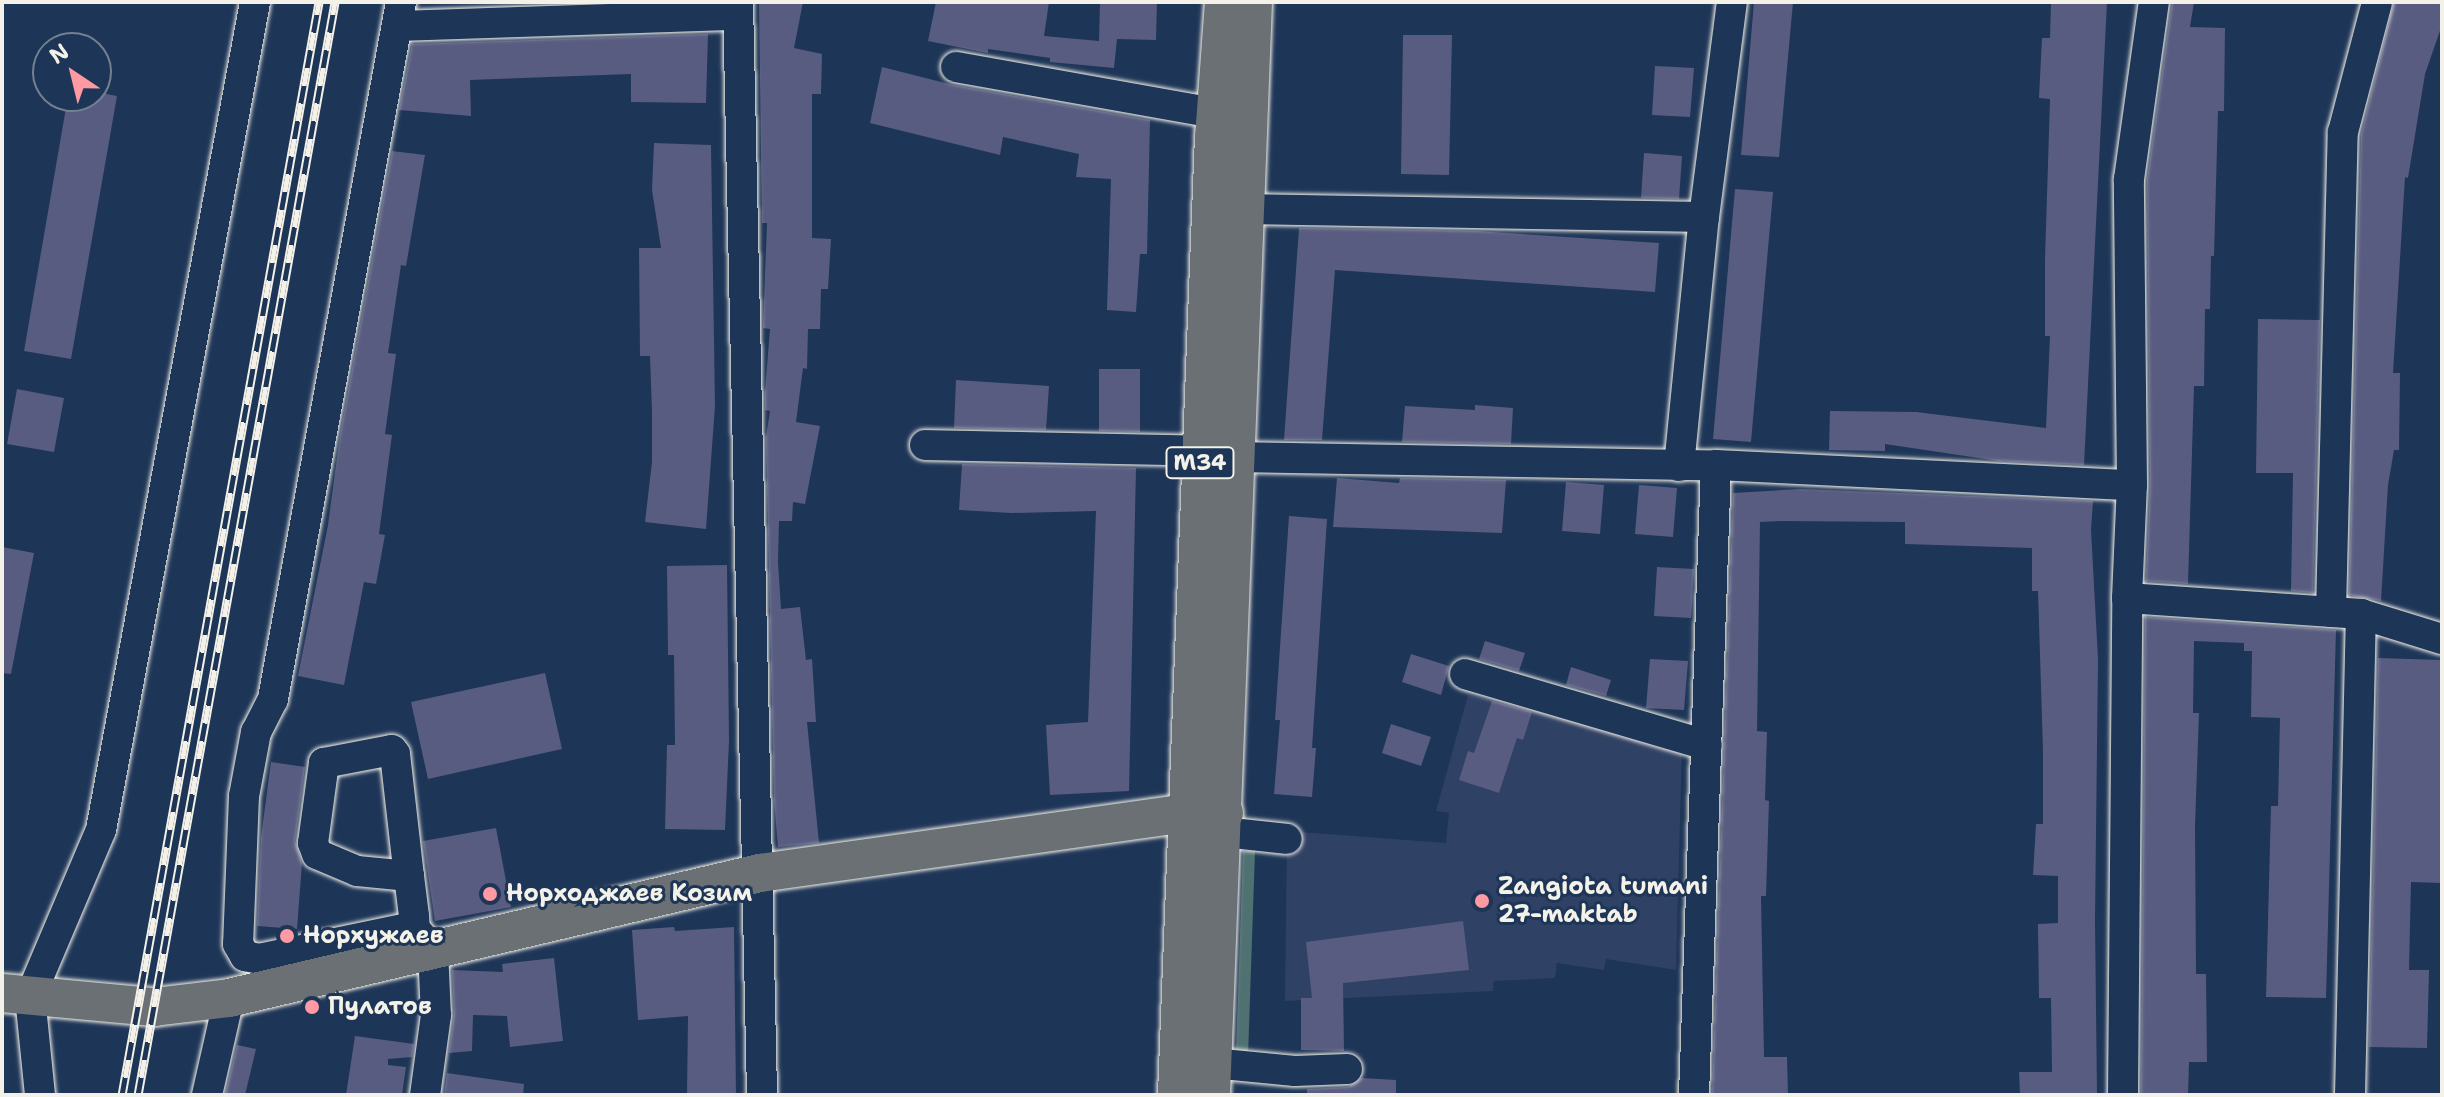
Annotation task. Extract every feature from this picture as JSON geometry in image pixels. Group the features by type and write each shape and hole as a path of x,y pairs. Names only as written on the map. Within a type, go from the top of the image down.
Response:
{"main road":[{"name":"M34","path":"1211,1079 1217,454 1215,113 1224,2"},
{"name":"M34","path":"1217,454 1243,209 1253,2"},
{"path":"16,995 154,1007 229,998 424,940 760,873 1212,819"},
{"name":"M34","path":"1177,1095 1212,819"}],"street":[{"path":"40,1095 16,995 101,830 255,2"},
{"path":"1679,466 1704,217 1732,2"},
{"path":"2123,1095 2127,598 2132,485 2129,179 2154,2"},
{"path":"2331,612 2343,132 2377,2"},
{"path":"424,940 407,928 259,959 245,956 238,944 244,796 256,732 273,699 399,14 738,9 760,873 762,1095"},
{"path":"956,67 1215,113"},
{"path":"1243,209 1704,217"},
{"path":"925,445 1716,465 2132,485"},
{"path":"1694,1095 1716,465"},
{"path":"2127,598 2361,614 2442,639"},
{"path":"2350,1095 2361,614"},
{"path":"1465,674 1707,745"},
{"path":"409,876 357,871 317,854 313,843 324,763 392,750 395,754 409,876 424,940 436,1015 425,1095"},
{"path":"1212,819 1287,839"},
{"path":"207,1095 229,998"},
{"path":"1211,1079 1347,1069"}],"shaded area":[{"name":"Zangiota tumani 27-maktab","path":"1468,695 1682,746 1676,970 1606,959 1604,970 1557,963 1555,978 1494,981 1493,991 1285,1001 1287,831 1446,843 1449,813 1436,811"}],"green space":[{"path":"1243,851 1255,851 1248,1057 1236,1054"}],"building":[{"path":"759,2 803,2 794,48 822,54 821,94 812,94 812,238 831,239 828,289 821,289 820,329 808,329 807,369 803,368 796,422 820,426 805,504 793,502 792,521 779,521 778,562 781,609 800,607 806,660 812,659 816,722 807,722 819,843 778,847 774,800 766,437 770,411 765,410 770,329 763,328 767,223 762,223"},
{"path":"936,2 1049,2 1044,36 1099,41 1100,2 1157,2 1156,40 1117,39 1114,68 1050,62 1050,58 988,49 988,53 928,41"},
{"path":"1754,2 1793,2 1779,157 1741,155"},
{"path":"2051,2 2107,2 2084,465 1999,461 1885,444 1885,451 1829,450 1830,411 1916,412 2046,428 2050,336 2045,336 2045,260 2050,99 2039,98 2042,38 2050,38"},
{"path":"2172,2 2194,2 2190,27 2225,28 2224,111 2218,111 2214,256 2211,256 2210,309 2205,309 2204,386 2194,386 2188,584 2146,581 2150,485 2147,180"},
{"path":"2394,2 2442,2 2442,25 2425,74 2408,178 2405,177 2393,373 2400,373 2399,450 2394,450 2388,485 2381,601 2349,595 2361,135"},
{"path":"708,34 706,103 631,102 631,74 470,80 471,116 399,110 412,44"},
{"path":"1403,35 1452,35 1449,175 1401,174"},
{"path":"1655,66 1694,68 1690,117 1652,115"},
{"path":"882,67 953,85 1150,120 1147,254 1140,254 1136,312 1107,310 1111,179 1076,177 1079,154 1003,137 1000,155 870,123"},
{"path":"112,95 117,96 71,359 24,351 65,112 112,112"},
{"path":"654,143 711,145 715,406 706,529 645,522 652,462 652,412 650,356 640,356 639,248 661,248 652,190"},
{"path":"392,151 425,155 406,266 401,265 388,353 396,354 385,434 392,435 379,534 385,535 376,584 364,582 344,685 298,676 328,525 340,435"},
{"path":"1644,153 1682,156 1679,199 1641,198"},
{"path":"1735,189 1773,192 1751,442 1713,439"},
{"path":"1299,228 1476,231 1659,243 1655,292 1335,270 1322,440 1284,440"},
{"path":"2258,319 2320,320 2313,593 2291,591 2293,473 2256,473"},
{"path":"1099,369 1140,369 1140,432 1099,431"},
{"path":"956,380 1049,386 1046,430 954,428"},
{"path":"17,389 64,398 54,452 7,444"},
{"path":"1475,405 1513,408 1511,444 1402,442 1405,406 1475,410"},
{"path":"962,464 1136,468 1129,791 1050,795 1046,725 1088,722 1096,511 1012,513 959,510"},
{"path":"1337,478 1399,483 1400,478 1506,480 1502,533 1333,527"},
{"path":"1566,482 1604,485 1600,534 1562,531"},
{"path":"1639,485 1677,488 1673,537 1635,534"},
{"path":"1801,489 2093,501 2091,530 2098,659 2095,920 2097,1095 2020,1095 2019,1072 2052,1072 2051,998 2039,998 2038,924 2058,923 2058,876 2033,875 2036,824 2043,824 2043,751 2038,591 2032,591 2032,548 1905,544 1905,522 1782,521 1760,522 1757,731 1767,732 1765,800 1769,801 1766,896 1761,896 1764,1057 1787,1057 1788,1095 1712,1095 1733,493"},
{"path":"1289,516 1327,519 1312,748 1316,748 1312,797 1274,794 1280,720 1275,720"},
{"path":"2,547 34,553 11,674 2,673"},
{"path":"727,565 729,741 725,830 665,829 667,745 675,745 674,655 668,655 667,566"},
{"path":"1657,567 1694,569 1691,618 1654,616"},
{"path":"2145,617 2336,630 2326,998 2266,997 2271,806 2278,806 2280,718 2251,717 2252,651 2244,651 2244,643 2194,641 2193,713 2199,713 2195,826 2196,974 2206,974 2207,1062 2189,1062 2188,1095 2141,1095"},
{"path":"1485,641 1525,653 1519,671 1479,659"},
{"path":"1411,654 1449,666 1441,695 1402,682"},
{"path":"2378,658 2442,660 2442,883 2411,882 2409,970 2429,970 2427,1048 2369,1047"},
{"path":"1650,659 1688,661 1684,710 1646,708"},
{"path":"1571,667 1611,680 1606,696 1566,685"},
{"path":"545,673 562,749 428,779 411,702"},
{"path":"1492,701 1532,712 1523,740 1517,738 1499,793 1459,780 1468,751 1474,753"},
{"path":"1391,724 1431,737 1421,766 1382,753"},
{"path":"271,762 305,767 295,841 302,863 297,929 257,926 261,838"},
{"path":"496,828 511,907 435,921 423,841"},
{"path":"1463,921 1469,970 1343,983 1344,1051 1301,1050 1301,998 1312,998 1306,942"},
{"path":"674,927 675,931 734,927 736,1095 687,1095 688,1016 638,1020 632,930"},
{"path":"554,958 563,1041 510,1047 507,1016 473,1015 472,1051 449,1053 454,1014 452,970 503,972 502,964"},
{"path":"355,1036 414,1044 412,1057 388,1059 388,1065 406,1067 402,1095 346,1095"},
{"path":"237,1045 256,1049 245,1095 225,1095"},
{"path":"447,1073 524,1084 523,1095 444,1095"},
{"path":"1362,1078 1396,1080 1396,1095 1307,1095 1307,1089 1348,1087"}],"railway":[{"path":"122,1095 319,2"},
{"path":"138,1095 335,2"}],"place":[{"name":"Норходжаев Козим","path":"490,894"},
{"name":"Zangiota tumani 27-maktab","path":"1482,901"},
{"name":"Норхужаев","path":"287,936"},
{"name":"Пулатов","path":"312,1007"}]}
